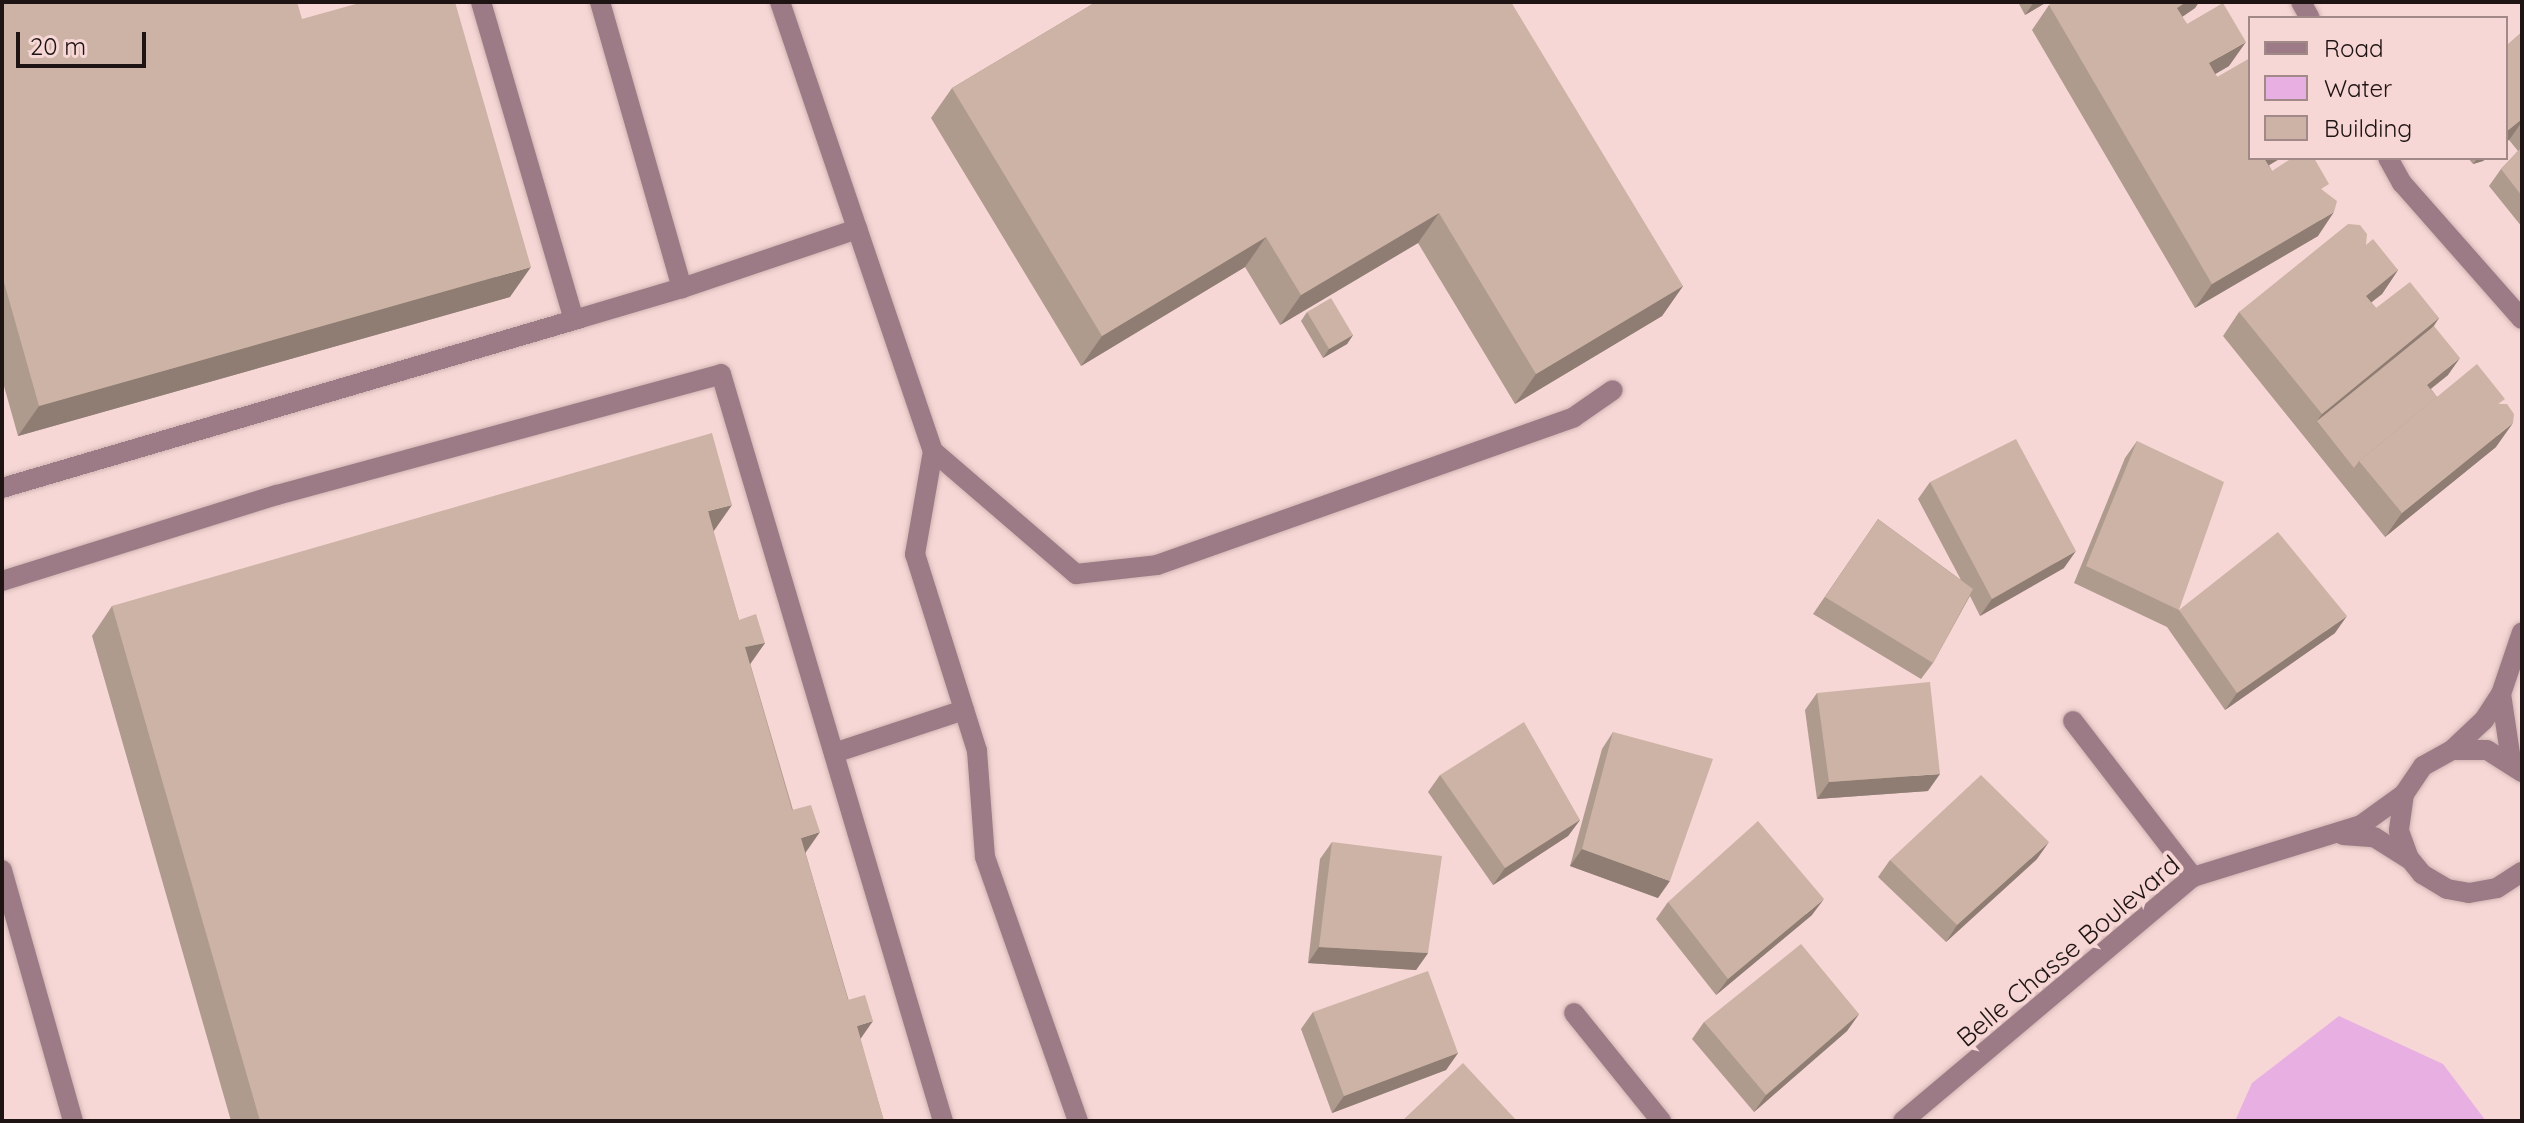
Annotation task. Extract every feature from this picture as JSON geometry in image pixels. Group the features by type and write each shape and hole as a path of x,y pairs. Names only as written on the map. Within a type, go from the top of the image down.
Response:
{"street":[{"path":"481,2 574,320 581,318"},
{"path":"600,2 682,288"},
{"path":"780,2 933,451 915,554 977,751 985,857 1078,1121"},
{"path":"2389,160 2402,183 2522,319"},
{"path":"2,488 682,288 857,229"},
{"path":"2,581 277,495 721,374 943,1121"},
{"path":"933,451 1076,574 1172,560 1574,417 1613,390"},
{"name":"Belle Chasse Boulevard","path":"1903,1121 2193,877 2361,825 2404,794 2423,766 2452,750 2484,720 2501,694 2522,632"},
{"name":"Belle Chasse Boulevard","path":"2501,694 2516,766"},
{"path":"834,753 964,710"},
{"path":"2073,721 2193,877"},
{"name":"Belle Chasse Boulevard","path":"2452,750 2487,750 2516,766"},
{"path":"2404,794 2399,831 2413,862"},
{"name":"Belle Chasse Boulevard","path":"2327,834 2374,837 2447,889 2469,893 2497,888 2522,872"},
{"path":"2,870 73,1121"},
{"path":"1574,1013 1661,1121"}],"water":[{"path":"2339,1016 2443,1064 2486,1121 2235,1121 2252,1083"}],"building":[{"path":"2,2 297,2 302,19 363,2 455,2 531,267 39,406 2,275"},
{"path":"1096,2 1511,2 1683,286 1536,374 1439,213 1301,295 1266,237 1102,336 952,88"},
{"path":"2055,2 2186,2 2177,8 2187,24 2223,3 2246,42 2209,63 2217,77 2248,59 2248,160 2265,160 2272,171 2289,160 2315,160 2329,184 2321,189 2337,201 2334,212 2212,284 2049,5"},
{"path":"2522,32 2522,119 2508,130 2508,44"},
{"path":"2522,147 2522,196 2501,169"},
{"path":"2348,224 2360,225 2367,234 2366,245 2373,239 2398,270 2366,296 2376,308 2410,282 2439,318 2322,414 2239,312"},
{"path":"1331,298 1353,335 1329,349 1307,312"},
{"path":"2434,326 2460,358 2427,385 2437,397 2354,468 2317,421"},
{"path":"2477,364 2505,399 2498,404 2507,404 2514,414 2513,423 2402,513 2359,461"},
{"path":"712,433 732,505 708,511 739,620 756,614 765,643 745,647 792,810 811,805 820,832 801,838 848,1000 865,995 873,1021 857,1026 884,1121 260,1121 112,606"},
{"path":"2016,439 2076,551 1992,599 1930,482"},
{"path":"2137,441 2224,482 2179,610 2086,566"},
{"path":"1878,519 1973,589 1933,663 1825,597"},
{"path":"2278,532 2347,616 2237,693 2179,610"},
{"path":"1930,682 1940,774 1829,782 1817,693"},
{"path":"1524,722 1580,820 1505,868 1440,775"},
{"path":"1613,732 1713,759 1670,881 1582,849"},
{"path":"1981,775 2049,842 1957,925 1890,860"},
{"path":"1758,821 1824,899 1728,979 1668,902"},
{"path":"1332,842 1442,856 1428,953 1319,947"},
{"path":"1801,944 1859,1014 1766,1095 1704,1022"},
{"path":"1428,971 1458,1053 1344,1096 1313,1012"},
{"path":"1463,1063 1517,1121 1402,1121"}]}
